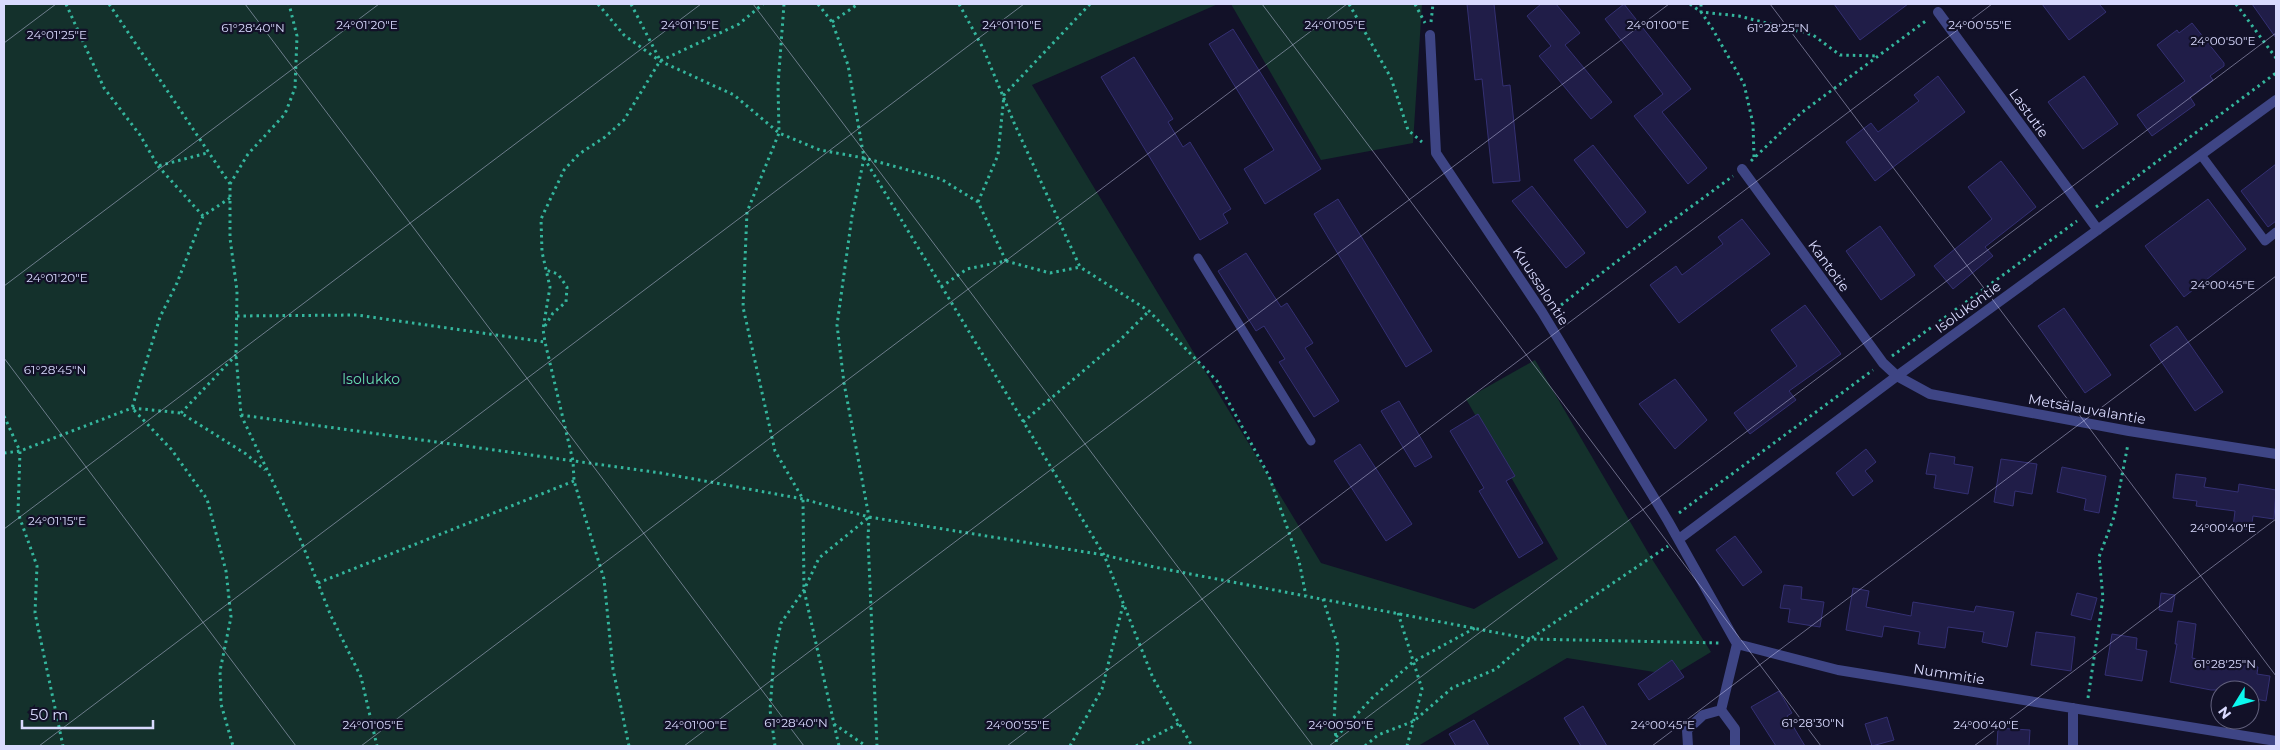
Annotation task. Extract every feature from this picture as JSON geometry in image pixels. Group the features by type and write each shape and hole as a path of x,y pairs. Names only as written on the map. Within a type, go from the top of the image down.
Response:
{"street":[{"name":"Lastutie","path":"1938,12 2098,230"},
{"path":"1430,35 1436,153"},
{"name":"Isolukontie","path":"1679,539 1897,376 2276,100"},
{"name":"Kuussalontie","path":"1436,153 1542,312 1679,539"},
{"name":"Kantotie","path":"1742,169 1883,364 1897,376"},
{"name":"Metsälauvalantie","path":"1897,376 1930,394 2129,431 2276,454"},
{"path":"1679,539 1737,644 1721,710"},
{"name":"Nummitie","path":"1737,644 1838,670 2276,741"},
{"path":"2073,708 2073,746"},
{"path":"1688,746 1687,730 1703,715 1721,710"},
{"path":"1721,710 1735,729 1735,746"}],"lane":[{"path":"2201,155 2264,241 2276,232"},
{"path":"1198,258 1311,441"}],"path":[{"path":"66,4 104,88 140,135 158,166 203,216"},
{"path":"110,4 207,153 230,184"},
{"path":"289,4 296,36 296,88 285,114 248,154 230,184 230,238 237,291 236,354 241,415 301,541 332,616 362,677 377,746"},
{"path":"598,4 624,35 660,61 734,96 779,133 820,150 864,158 942,179 978,202 1006,261"},
{"path":"631,4 660,61"},
{"path":"629,746 613,669 604,579 574,481 574,461 545,342 543,329 550,287 542,252 541,218 564,170 579,154 605,137 624,120 660,61 740,24 763,4"},
{"path":"784,4 778,85 779,133 747,212 743,307 775,451 803,498 804,590 838,746"},
{"path":"818,4 832,22 848,65 864,158 1104,555 1152,678 1192,746"},
{"path":"832,22 858,4"},
{"path":"960,4 983,48 1015,125 1080,267 1149,311 1216,382 1264,467 1299,561 1306,596"},
{"path":"978,202 998,155 1004,95 1090,4"},
{"path":"1349,4 1391,78 1408,130 1436,153"},
{"path":"1415,4 1430,35"},
{"path":"1430,35 1433,4"},
{"path":"1690,4 1701,12 1744,84 1753,124 1754,158"},
{"path":"1701,4 1701,12"},
{"path":"2236,4 2276,58"},
{"path":"1701,12 1739,16 1813,35 1840,55 1878,56"},
{"path":"2086,214 2276,73"},
{"path":"158,166 207,153"},
{"path":"864,158 852,216 838,325 844,383 869,517 868,539 876,746"},
{"path":"132,408 160,317 177,283 203,216 230,198"},
{"path":"941,287 967,269 1006,261 1050,273 1080,267"},
{"path":"543,329 553,313 566,302 567,286 558,274 546,270"},
{"path":"1024,422 1120,339 1149,311"},
{"path":"237,316 357,315 545,342"},
{"path":"181,413 236,354"},
{"path":"132,408 171,449 207,499 227,580 231,617 220,671 221,704 233,746"},
{"path":"4,453 20,451 132,408 181,413 246,454 267,471"},
{"path":"241,415 661,473 803,498 869,517 1104,555 1154,568 1530,639 1737,644"},
{"path":"4,416 20,451 18,513 37,566 35,613 63,746"},
{"path":"2086,711 2103,598 2099,557 2114,517 2127,453 2129,431"},
{"path":"318,583 574,481"},
{"path":"775,746 770,710 774,656 781,623 804,590 819,558 869,517"},
{"path":"1366,746 1378,735 1414,721 1452,688 1496,669 1530,639 1679,539"},
{"path":"1323,599 1338,646 1334,722 1337,746"},
{"path":"1070,746 1102,689 1124,604"},
{"path":"1398,613 1422,689 1407,746"},
{"path":"1336,737 1372,698 1413,662 1475,628"},
{"path":"834,724 866,746"},
{"path":"1136,746 1180,724"}],"green space":[{"name":"Isolukko","path":"4,4 1218,4 1032,85 1321,563 1474,609 1558,559 1466,399 1535,360 1652,559 1711,652 1673,675 1567,658 1418,746 4,746"},
{"path":"1231,4 1422,4 1413,143 1321,160"}],"building":[{"path":"1467,4 1494,4 1503,86 1510,85 1520,181 1493,183 1482,79 1475,80"},
{"path":"1541,4 1556,4 1580,33 1565,45 1612,102 1591,119 1539,56 1551,46 1527,16"},
{"path":"1624,4 1691,89 1662,112 1707,168 1688,184 1634,116 1663,94 1605,19"},
{"path":"1834,4 1908,4 1860,40"},
{"path":"2042,4 2099,4 2106,12 2069,40"},
{"path":"2252,4 2276,4 2276,38"},
{"path":"2192,23 2224,63 2224,66 2210,76 2213,80 2190,97 2195,105 2152,136 2137,115 2185,81 2157,45 2177,30 2179,33"},
{"path":"1233,29 1321,169 1265,204 1244,169 1274,150 1209,44"},
{"path":"1134,57 1173,119 1168,122 1183,147 1190,142 1231,209 1223,214 1228,223 1200,240 1101,77"},
{"path":"1938,76 1965,112 1875,181 1846,142 1871,123 1878,132 1919,101 1914,95"},
{"path":"2084,76 2118,124 2083,149 2048,102"},
{"path":"1593,145 1646,212 1627,228 1574,160"},
{"path":"2001,161 2036,207 1985,247 1993,256 1953,289 1934,266 1992,219 1968,187"},
{"path":"2276,164 2276,221 2268,227 2241,191"},
{"path":"1532,186 1585,253 1566,268 1512,201"},
{"path":"1338,199 1432,351 1406,367 1314,214"},
{"path":"2208,199 2246,249 2184,297 2145,246"},
{"path":"1742,219 1770,254 1679,323 1650,285 1676,266 1682,275 1723,244 1718,237"},
{"path":"1880,226 1915,275 1881,300 1846,251"},
{"path":"1246,253 1281,307 1287,303 1313,343 1305,348 1339,401 1314,417 1279,362 1285,359 1264,326 1256,331 1218,271"},
{"path":"1805,305 1841,354 1789,391 1796,400 1750,434 1734,413 1797,366 1771,330"},
{"path":"2064,308 2111,375 2085,393 2038,326"},
{"path":"2177,326 2223,392 2195,411 2150,345"},
{"path":"1675,379 1707,420 1675,449 1639,404"},
{"path":"1399,401 1432,457 1415,467 1381,411"},
{"path":"1478,414 1515,476 1506,481 1543,543 1519,558 1479,491 1484,488 1450,431"},
{"path":"1360,444 1412,524 1386,541 1334,461"},
{"path":"1866,449 1876,462 1865,471 1873,481 1853,496 1836,473"},
{"path":"1930,453 1955,457 1954,464 1973,467 1968,494 1934,488 1936,475 1926,474"},
{"path":"2001,459 2037,464 2032,494 2015,491 2013,506 1994,502"},
{"path":"2062,467 2106,476 2099,513 2084,510 2086,499 2057,492"},
{"path":"2176,474 2206,478 2204,487 2238,492 2239,484 2276,490 2274,519 2253,516 2251,530 2233,527 2235,511 2196,506 2197,501 2173,498"},
{"path":"1735,536 1762,572 1743,586 1716,550"},
{"path":"1784,585 1802,587 1801,599 1824,602 1820,627 1788,622 1790,609 1780,608"},
{"path":"1853,588 1869,591 1866,607 1911,616 1913,602 1974,612 1976,606 2014,612 2007,647 1982,642 1984,632 1948,627 1945,648 1918,644 1920,632 1884,626 1882,637 1846,630"},
{"path":"2077,593 2097,598 2091,620 2071,615"},
{"path":"2161,593 2175,595 2172,612 2159,610"},
{"path":"2178,621 2196,624 2192,658 2235,666 2236,663 2258,667 2257,674 2270,676 2266,701 2260,700 2260,680 2210,680 2210,690 2170,682 2177,644 2175,644"},
{"path":"2036,632 2075,637 2071,671 2031,665"},
{"path":"2112,634 2137,638 2136,649 2147,651 2142,681 2105,675"},
{"path":"1672,660 1684,677 1649,700 1638,684"},
{"path":"1779,691 1792,713 1787,716 1805,746 1776,746 1751,707"},
{"path":"1583,706 1607,746 1581,746 1564,718"},
{"path":"1887,717 1894,740 1872,746 1865,724"},
{"path":"1474,720 1489,746 1456,746 1449,734"},
{"path":"1998,728 2030,730 2029,746 1997,746"}]}
